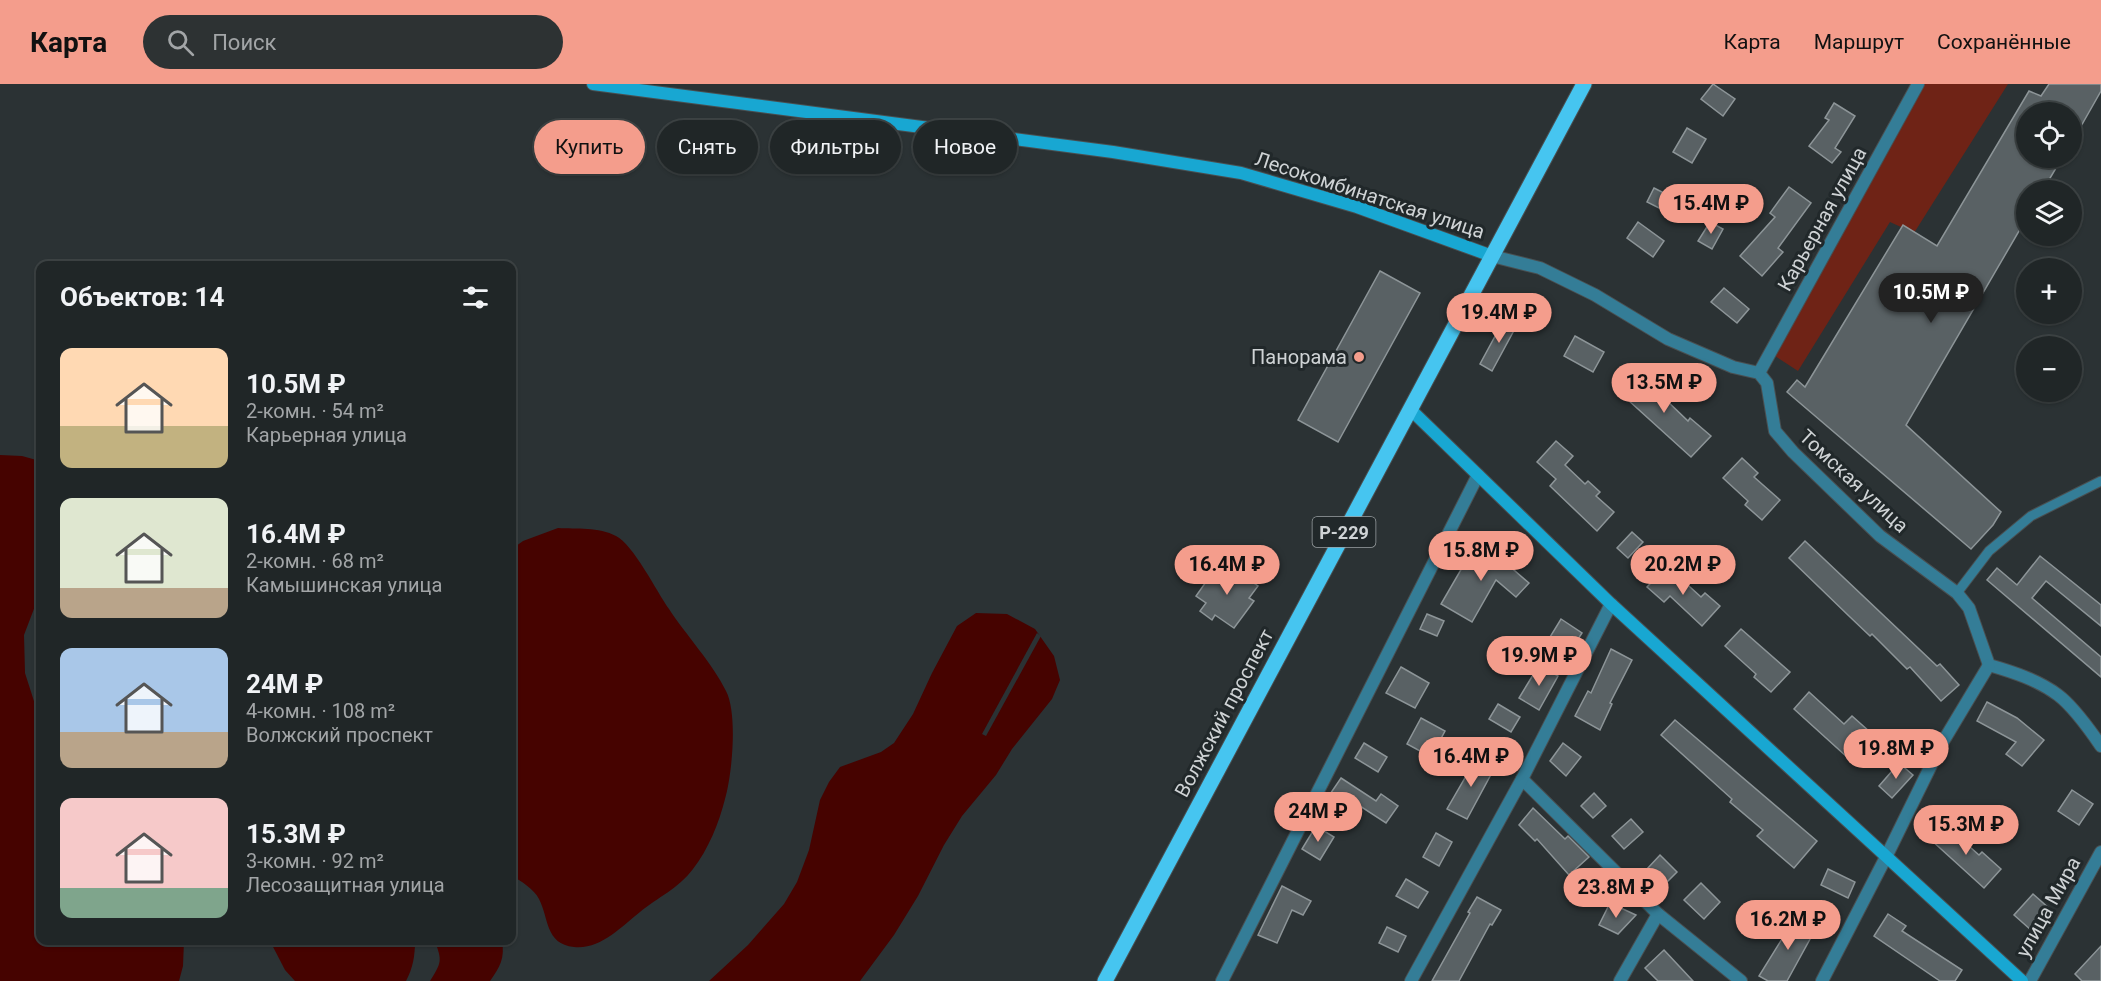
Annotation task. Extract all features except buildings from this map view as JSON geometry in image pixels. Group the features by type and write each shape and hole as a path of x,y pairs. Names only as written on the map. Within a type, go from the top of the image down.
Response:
{"main road":[{"name":"Волжский проспект","path":"1108,980 1584,84"}],"street":[{"name":"Лесокомбинатская улица","path":"593,84 1113,152 1241,173 1357,207 1492,256"},
{"name":"Карьерная улица","path":"1759,373 1918,84"},
{"path":"1492,256 1540,268 1595,295 1668,339 1733,367 1759,373"},
{"name":"Томская улица","path":"1759,373 1767,383 1775,431 1793,452 1880,537 1957,593 1969,608 1989,665"},
{"path":"1410,409 1611,604 2022,981"},
{"path":"1222,981 1478,475"},
{"path":"1411,981 1522,779 1611,604"},
{"path":"1822,981 1887,857 1941,745 1989,665 2021,674 2059,696 2101,746"},
{"path":"1522,779 1658,914 1741,981"},
{"name":"улица Мира","path":"2030,981 2101,852"},
{"path":"1620,981 1658,914"}],"lane":[{"path":"1957,593 1989,551 2031,516 2101,480"}],"shaded area":[{"path":"1916,84 2008,84 1914,233 1890,222 1798,371 1775,356"},
{"path":"0,455 22,456 36,460 36,604 24,635 25,673 36,707 36,945 184,945 183,966 179,981 0,981"},
{"path":"558,528 602,531 623,541 721,681 730,701 732,714 732,760 725,799 712,836 698,862 681,882 618,930 593,945 584,947 565,945 553,936 537,895 516,879 516,546 523,541"},
{"path":"976,613 1007,614 1035,629 1054,656 1060,680 1052,699 1012,749 996,775 962,816 894,935 860,981 709,981 748,945 784,904 797,882 809,850 820,800 829,782 840,767 881,752 894,743 913,714 957,626"},
{"path":"272,945 415,945 413,961 406,981 295,981 285,970"},
{"path":"436,945 502,945 503,952 497,971 490,981 430,981 440,961"}],"pier":[{"path":"1037,633 1041,636 986,736 982,734"}],"place":[{"name":"Панорама","path":"1359,357"}]}
